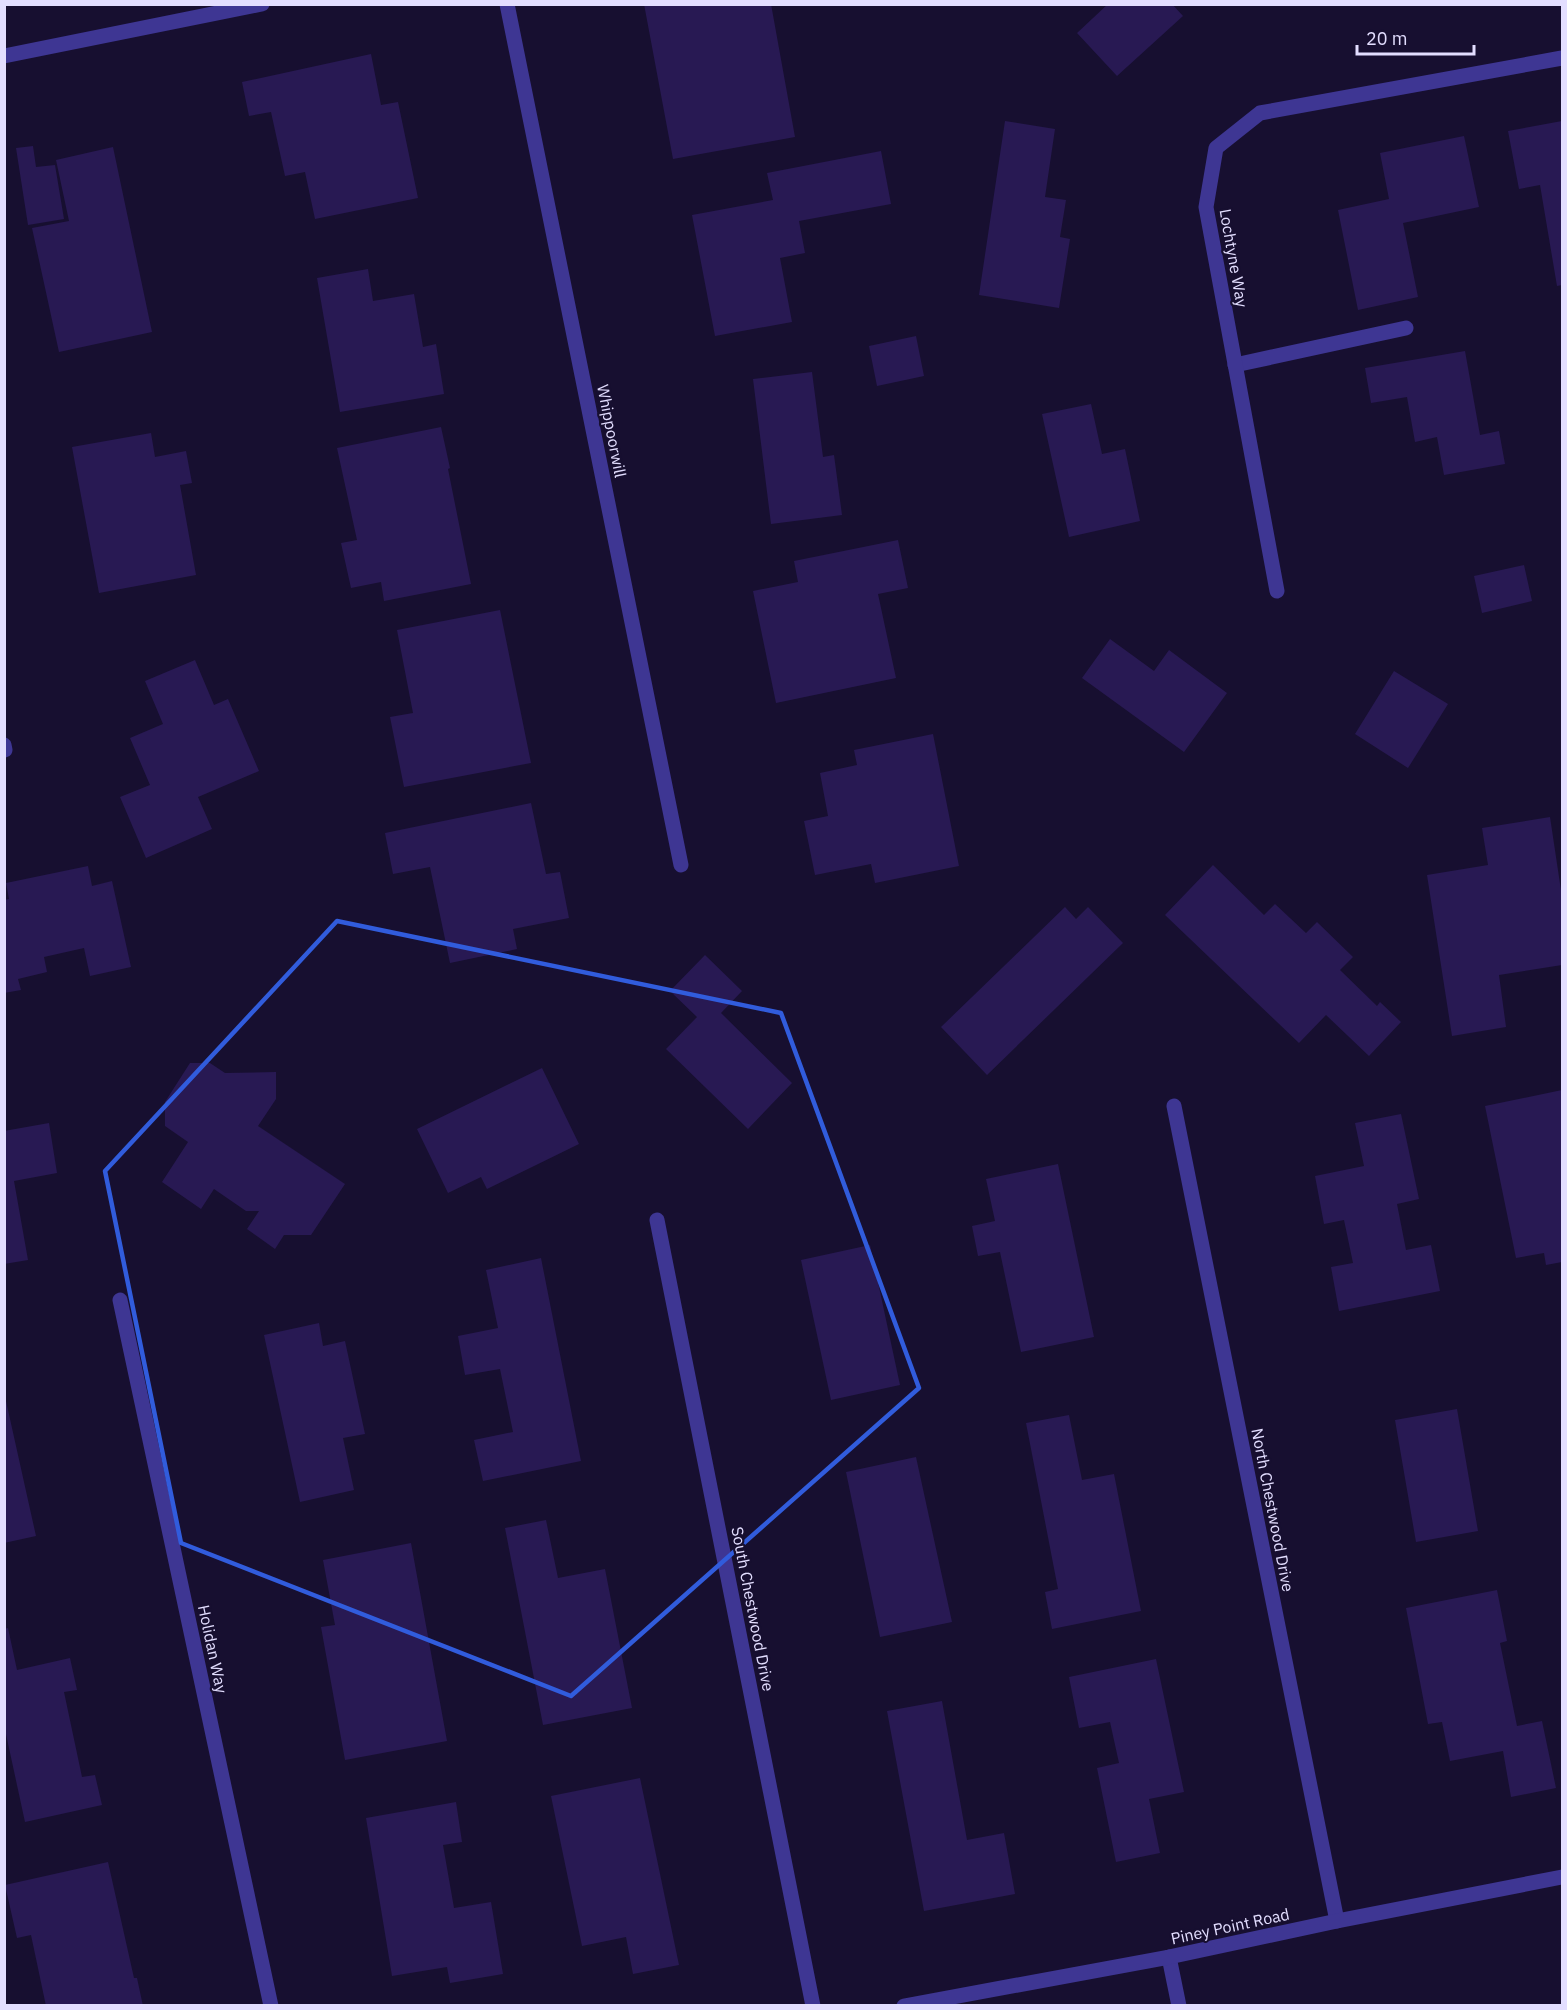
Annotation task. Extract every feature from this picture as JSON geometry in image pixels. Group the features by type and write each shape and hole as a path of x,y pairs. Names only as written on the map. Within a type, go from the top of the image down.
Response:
{"street":[{"path":"5,54 262,4"},
{"name":"Whippoorwill","path":"507,4 681,865"},
{"name":"Lochtyne Way","path":"1277,591 1206,207 1216,148 1260,113 1563,58"},
{"path":"1235,365 1406,327"},
{"name":"North Chestwood Drive","path":"1174,1106 1337,1921"},
{"name":"South Chestwood Drive","path":"657,1220 813,2006"},
{"name":"Holidan Way","path":"120,1300 271,2006"},
{"name":"Piney Point Road","path":"904,2006 1169,1957 1337,1921 1563,1877"},
{"path":"1169,1957 1179,2006"}],"highlighted area":[{"path":"337,921 781,1013 919,1388 571,1696 181,1543 105,1171"}],"building":[{"path":"644,4 771,4 795,137 673,159"},
{"path":"1108,4 1172,4 1183,16 1117,76 1077,33"},
{"path":"371,54 381,105 398,102 418,198 315,219 305,172 285,176 271,112 249,116 242,82"},
{"path":"1005,121 1055,129 1045,197 1066,200 1060,237 1070,239 1059,308 979,295"},
{"path":"1562,121 1562,285 1557,286 1540,185 1519,189 1508,131"},
{"path":"1464,136 1479,207 1403,223 1418,297 1358,310 1338,210 1389,199 1380,153"},
{"path":"33,146 36,167 55,165 64,219 28,225 16,148"},
{"path":"113,147 152,332 59,352 32,228 69,221 56,160"},
{"path":"881,151 891,204 799,221 805,253 780,258 792,322 715,336 692,215 773,200 767,173"},
{"path":"368,269 373,301 414,294 423,347 436,344 444,394 340,412 317,278"},
{"path":"916,336 924,376 877,386 869,346"},
{"path":"1465,351 1480,435 1499,431 1505,464 1444,475 1437,437 1415,442 1407,397 1371,403 1365,368"},
{"path":"812,372 823,457 834,455 842,515 771,524 753,379"},
{"path":"1091,404 1102,454 1125,449 1140,521 1069,537 1042,414"},
{"path":"441,427 471,584 384,601 381,582 351,588 341,543 357,540 337,448"},
{"path":"151,433 155,457 186,451 192,483 180,485 196,575 99,593 72,447"},
{"path":"898,540 908,588 878,594 896,678 776,703 753,591 798,582 794,561"},
{"path":"1524,565 1532,601 1482,613 1474,576"},
{"path":"500,610 531,763 404,787 390,717 413,713 397,630"},
{"path":"1110,639 1154,671 1169,650 1227,693 1184,752 1082,678"},
{"path":"195,660 214,705 228,699 259,771 198,797 212,829 146,858 120,797 150,785 130,738 163,724 145,681"},
{"path":"1394,671 1448,704 1408,768 1355,734"},
{"path":"933,734 959,866 875,883 871,864 815,875 804,821 828,816 820,773 857,765 854,750"},
{"path":"531,803 546,874 560,872 569,918 513,929 517,949 450,963 430,867 393,874 385,833"},
{"path":"1550,817 1562,897 1562,965 1499,975 1506,1027 1452,1036 1427,875 1488,865 1482,828"},
{"path":"1213,865 1264,915 1275,904 1306,933 1317,922 1353,957 1340,970 1377,1006 1380,1002 1401,1022 1369,1056 1326,1015 1299,1043 1165,915"},
{"path":"88,866 92,886 112,881 131,967 90,976 84,948 44,957 47,972 18,979 21,990 4,993 4,900 9,899 6,883"},
{"path":"1065,907 1076,919 1088,907 1123,943 987,1075 941,1027"},
{"path":"705,955 742,991 721,1013 792,1083 748,1129 666,1049 697,1017 670,991"},
{"path":"190,1063 210,1063 225,1073 276,1072 276,1099 258,1126 345,1184 311,1235 284,1235 275,1249 247,1229 259,1211 246,1211 214,1189 201,1209 162,1182 188,1142 165,1126 165,1102"},
{"path":"542,1068 579,1144 487,1189 481,1177 448,1193 417,1129"},
{"path":"1562,1090 1562,1262 1546,1265 1544,1253 1516,1258 1485,1106"},
{"path":"1401,1114 1419,1199 1397,1204 1406,1250 1431,1245 1440,1291 1339,1311 1331,1267 1353,1263 1344,1220 1324,1224 1315,1176 1364,1166 1355,1123"},
{"path":"49,1123 57,1173 14,1181 28,1260 4,1264 4,1131"},
{"path":"1058,1164 1094,1337 1021,1352 1000,1252 978,1256 972,1226 995,1221 986,1179"},
{"path":"870,1245 900,1385 831,1400 801,1260"},
{"path":"541,1258 581,1461 483,1481 474,1440 513,1432 500,1369 465,1375 458,1336 498,1328 486,1270"},
{"path":"319,1323 323,1346 345,1341 365,1434 343,1438 354,1490 300,1502 264,1335"},
{"path":"4,1392 36,1536 4,1543"},
{"path":"1457,1409 1478,1531 1416,1542 1395,1420"},
{"path":"1069,1415 1082,1480 1114,1474 1141,1611 1052,1629 1045,1592 1058,1589 1026,1423"},
{"path":"916,1457 952,1622 880,1637 846,1472"},
{"path":"546,1520 558,1578 605,1569 632,1708 543,1725 505,1528"},
{"path":"411,1543 447,1741 345,1760 321,1627 335,1625 323,1560"},
{"path":"1497,1590 1507,1641 1500,1643 1517,1726 1542,1721 1556,1788 1511,1797 1503,1751 1450,1761 1442,1722 1428,1724 1406,1608"},
{"path":"8,1628 17,1670 70,1658 77,1690 64,1692 82,1777 95,1775 102,1805 25,1822 4,1725 4,1629"},
{"path":"1156,1659 1184,1792 1149,1799 1160,1853 1116,1862 1097,1768 1119,1763 1110,1722 1079,1728 1069,1677"},
{"path":"942,1701 967,1840 1004,1833 1015,1894 924,1911 887,1711"},
{"path":"640,1778 679,1965 633,1974 626,1937 582,1946 551,1796"},
{"path":"456,1802 462,1842 443,1845 454,1908 491,1902 503,1974 450,1983 447,1967 392,1976 366,1818"},
{"path":"108,1862 134,1978 137,1978 143,2006 46,2006 31,1935 17,1938 5,1885"}]}
